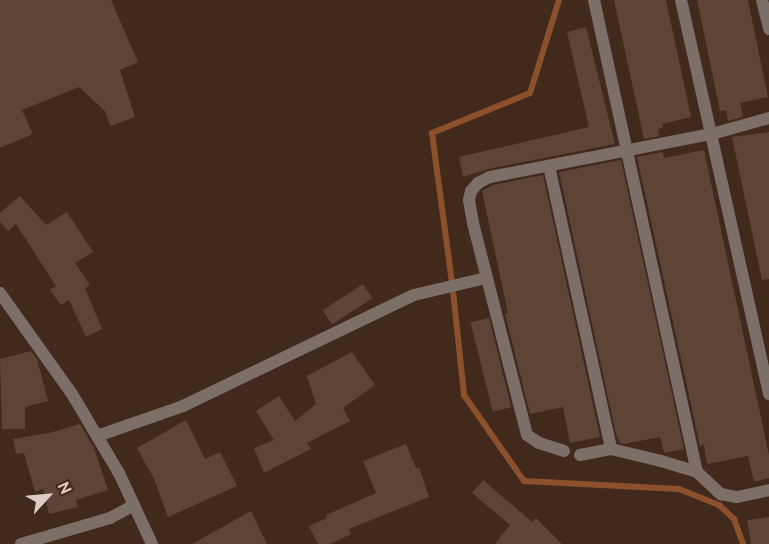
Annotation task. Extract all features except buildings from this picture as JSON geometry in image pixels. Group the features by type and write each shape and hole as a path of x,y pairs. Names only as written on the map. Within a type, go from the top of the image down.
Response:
{"street":[{"path":"594,0 697,472"},
{"path":"681,0 769,394"},
{"path":"762,0 769,29"},
{"path":"564,451 539,443 527,435 470,209 471,191 478,183 490,177 627,148 712,134 769,118"},
{"path":"549,166 611,449"},
{"path":"97,436 183,406 414,295 486,278"},
{"path":"0,293 72,394 134,505 152,544"},
{"path":"580,455 611,449 697,472 721,494 737,497 769,490"},
{"path":"21,544 110,518 134,505"}],"waterway":[{"path":"559,0 530,93 432,133 464,395 524,481 679,489 719,505 734,519 743,544"}]}
